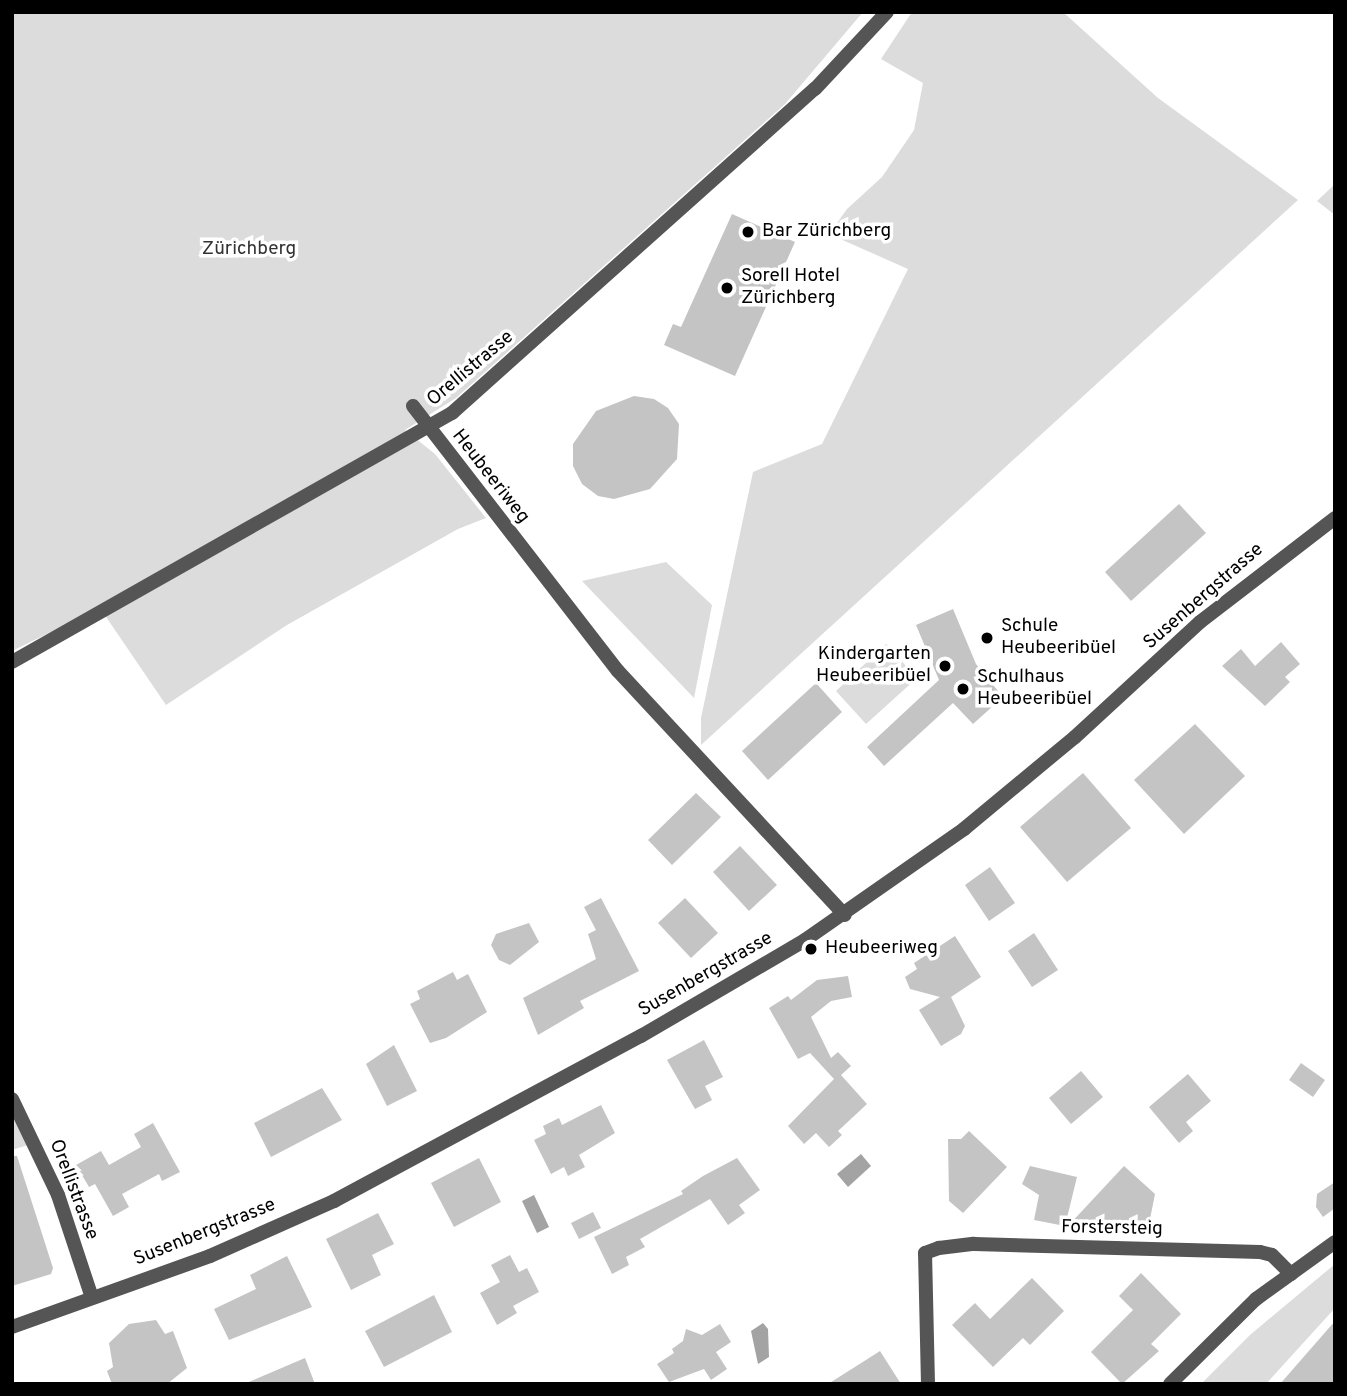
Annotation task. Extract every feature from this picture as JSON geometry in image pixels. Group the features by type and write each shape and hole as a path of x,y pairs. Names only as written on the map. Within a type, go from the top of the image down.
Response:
{"street":[{"name":"Orellistrasse","path":"12,662 428,429 452,413 816,89 887,12"},
{"name":"Heubeeriweg","path":"413,406 428,429 618,671 845,915"},
{"name":"Susenbergstrasse","path":"12,1327 210,1255 402,1167 640,1036 845,915 964,829 1075,737 1200,622 1335,518"},
{"name":"Orellistrasse","path":"12,1099 58,1195 92,1298"},
{"path":"1170,1384 1256,1298 1335,1242"},
{"name":"Forstersteig","path":"928,1384 925,1253 974,1244 1260,1252 1272,1255 1291,1275"}],"green space":[{"name":"Zürichberg","path":"12,12 863,12 785,104 456,398 405,430 435,454 486,518 458,529 287,625 166,705 100,608 12,651"},
{"path":"912,12 1063,12 1158,98 1298,200 701,745 701,718 753,472 822,444 908,269 829,234 847,209 882,177 914,130 923,83 881,59"},
{"path":"1335,184 1335,215 1317,201"},
{"path":"666,562 712,605 694,698 582,581"},
{"path":"886,644 917,678 866,724 836,691"},
{"path":"12,1114 28,1145 12,1150"},
{"path":"1335,1264 1335,1308 1266,1384 1201,1384 1250,1335"}],"shaded area":[{"path":"861,1154 871,1166 848,1187 837,1174"},
{"path":"534,1195 549,1227 537,1233 522,1201"},
{"path":"763,1323 768,1329 769,1357 758,1364 751,1331"}],"building":[{"path":"732,214 795,242 735,376 664,345 673,324 681,327"},
{"path":"634,396 654,399 668,408 679,424 677,459 650,489 614,499 598,496 582,484 573,466 573,444 596,411"},
{"path":"1179,504 1206,533 1131,601 1105,572"},
{"name":"Schulhaus Heubeeribüel","path":"953,609 976,664 1003,697 973,724 953,703 884,766 867,747 939,680 916,625"},
{"path":"1281,642 1300,664 1285,677 1290,682 1265,706 1222,666 1241,649 1255,666"},
{"path":"816,683 842,712 768,780 742,751"},
{"path":"1195,724 1245,776 1184,834 1134,780"},
{"path":"1083,773 1131,828 1067,882 1020,827"},
{"path":"696,793 721,817 672,865 648,840"},
{"path":"740,846 777,885 749,911 713,872"},
{"path":"990,867 1015,903 989,921 965,885"},
{"path":"601,898 639,971 580,1001 584,1008 538,1035 523,998 596,959 588,934 596,930 584,907"},
{"path":"685,898 718,933 691,958 658,923"},
{"path":"529,923 539,942 510,965 499,960 491,945 496,934"},
{"path":"1034,933 1058,970 1032,987 1008,951"},
{"path":"955,936 981,977 951,997 965,1026 961,1034 941,1046 919,1010 940,997 910,989 905,977 917,969 914,963"},
{"path":"453,972 457,980 468,974 487,1012 446,1038 430,1043 410,1004 420,999 417,991"},
{"path":"848,976 852,997 831,1001 811,1017 831,1058 838,1052 851,1066 841,1075 867,1104 838,1131 842,1135 829,1147 816,1133 804,1144 788,1126 834,1079 810,1053 798,1059 769,1008 788,996 791,1000 817,980"},
{"path":"704,1040 723,1077 705,1086 712,1100 695,1109 667,1060"},
{"path":"394,1045 417,1091 387,1106 366,1064"},
{"path":"1301,1063 1325,1080 1313,1097 1289,1080"},
{"path":"1081,1071 1103,1097 1071,1124 1049,1098"},
{"path":"1188,1074 1211,1101 1186,1122 1193,1131 1179,1143 1149,1107"},
{"path":"322,1088 342,1120 271,1157 254,1123"},
{"path":"601,1105 615,1133 579,1155 585,1167 568,1176 564,1167 551,1174 534,1140 546,1134 543,1126 559,1118 562,1125"},
{"path":"153,1123 180,1172 162,1181 159,1174 122,1194 129,1207 113,1216 95,1184 89,1187 76,1165 101,1151 109,1165 141,1147 134,1134"},
{"path":"969,1131 1007,1167 963,1213 949,1201 948,1139 961,1139"},
{"path":"12,1156 17,1156 53,1268 51,1274 12,1286"},
{"path":"479,1158 501,1202 454,1227 431,1183"},
{"path":"737,1158 760,1190 739,1205 745,1213 728,1225 710,1199 640,1239 645,1247 626,1257 629,1265 612,1274 594,1237 683,1194 681,1191 703,1176"},
{"path":"1030,1166 1077,1177 1065,1226 1034,1220 1039,1195 1022,1184"},
{"path":"1124,1166 1155,1194 1149,1224 1068,1226"},
{"path":"1335,1182 1335,1208 1323,1217 1316,1207 1317,1194"},
{"path":"593,1212 601,1228 579,1239 571,1223"},
{"path":"378,1213 394,1244 372,1255 381,1275 351,1290 326,1239"},
{"path":"510,1255 519,1272 527,1268 539,1292 513,1306 517,1313 497,1325 480,1293 500,1282 491,1265"},
{"path":"287,1256 312,1307 229,1340 214,1309 256,1289 250,1275"},
{"path":"1141,1273 1181,1314 1151,1344 1159,1351 1122,1384 1091,1352 1133,1310 1119,1296"},
{"path":"1032,1278 1064,1311 1030,1345 1023,1338 993,1367 952,1325 975,1303 990,1319"},
{"path":"434,1295 452,1332 384,1367 365,1331"},
{"path":"156,1320 165,1334 173,1331 187,1368 167,1384 112,1384 107,1371 113,1367 109,1343 129,1324"},
{"path":"1335,1321 1335,1384 1280,1384"},
{"path":"720,1324 731,1342 716,1352 727,1369 711,1380 704,1369 669,1382 657,1364 674,1353 672,1349 683,1341 686,1329 702,1335"},
{"path":"880,1351 901,1384 828,1384 858,1365"},
{"path":"305,1358 315,1384 244,1384"}],"place":[{"name":"Bar Zürichberg","path":"748,232"},
{"name":"Sorell Hotel Zürichberg","path":"727,288"},
{"name":"Schule Heubeeribüel","path":"987,638"},
{"name":"Kindergarten Heubeeribüel","path":"945,666"},
{"name":"Schulhaus Heubeeribüel","path":"963,689"},
{"name":"Heubeeriweg","path":"811,949"}]}
